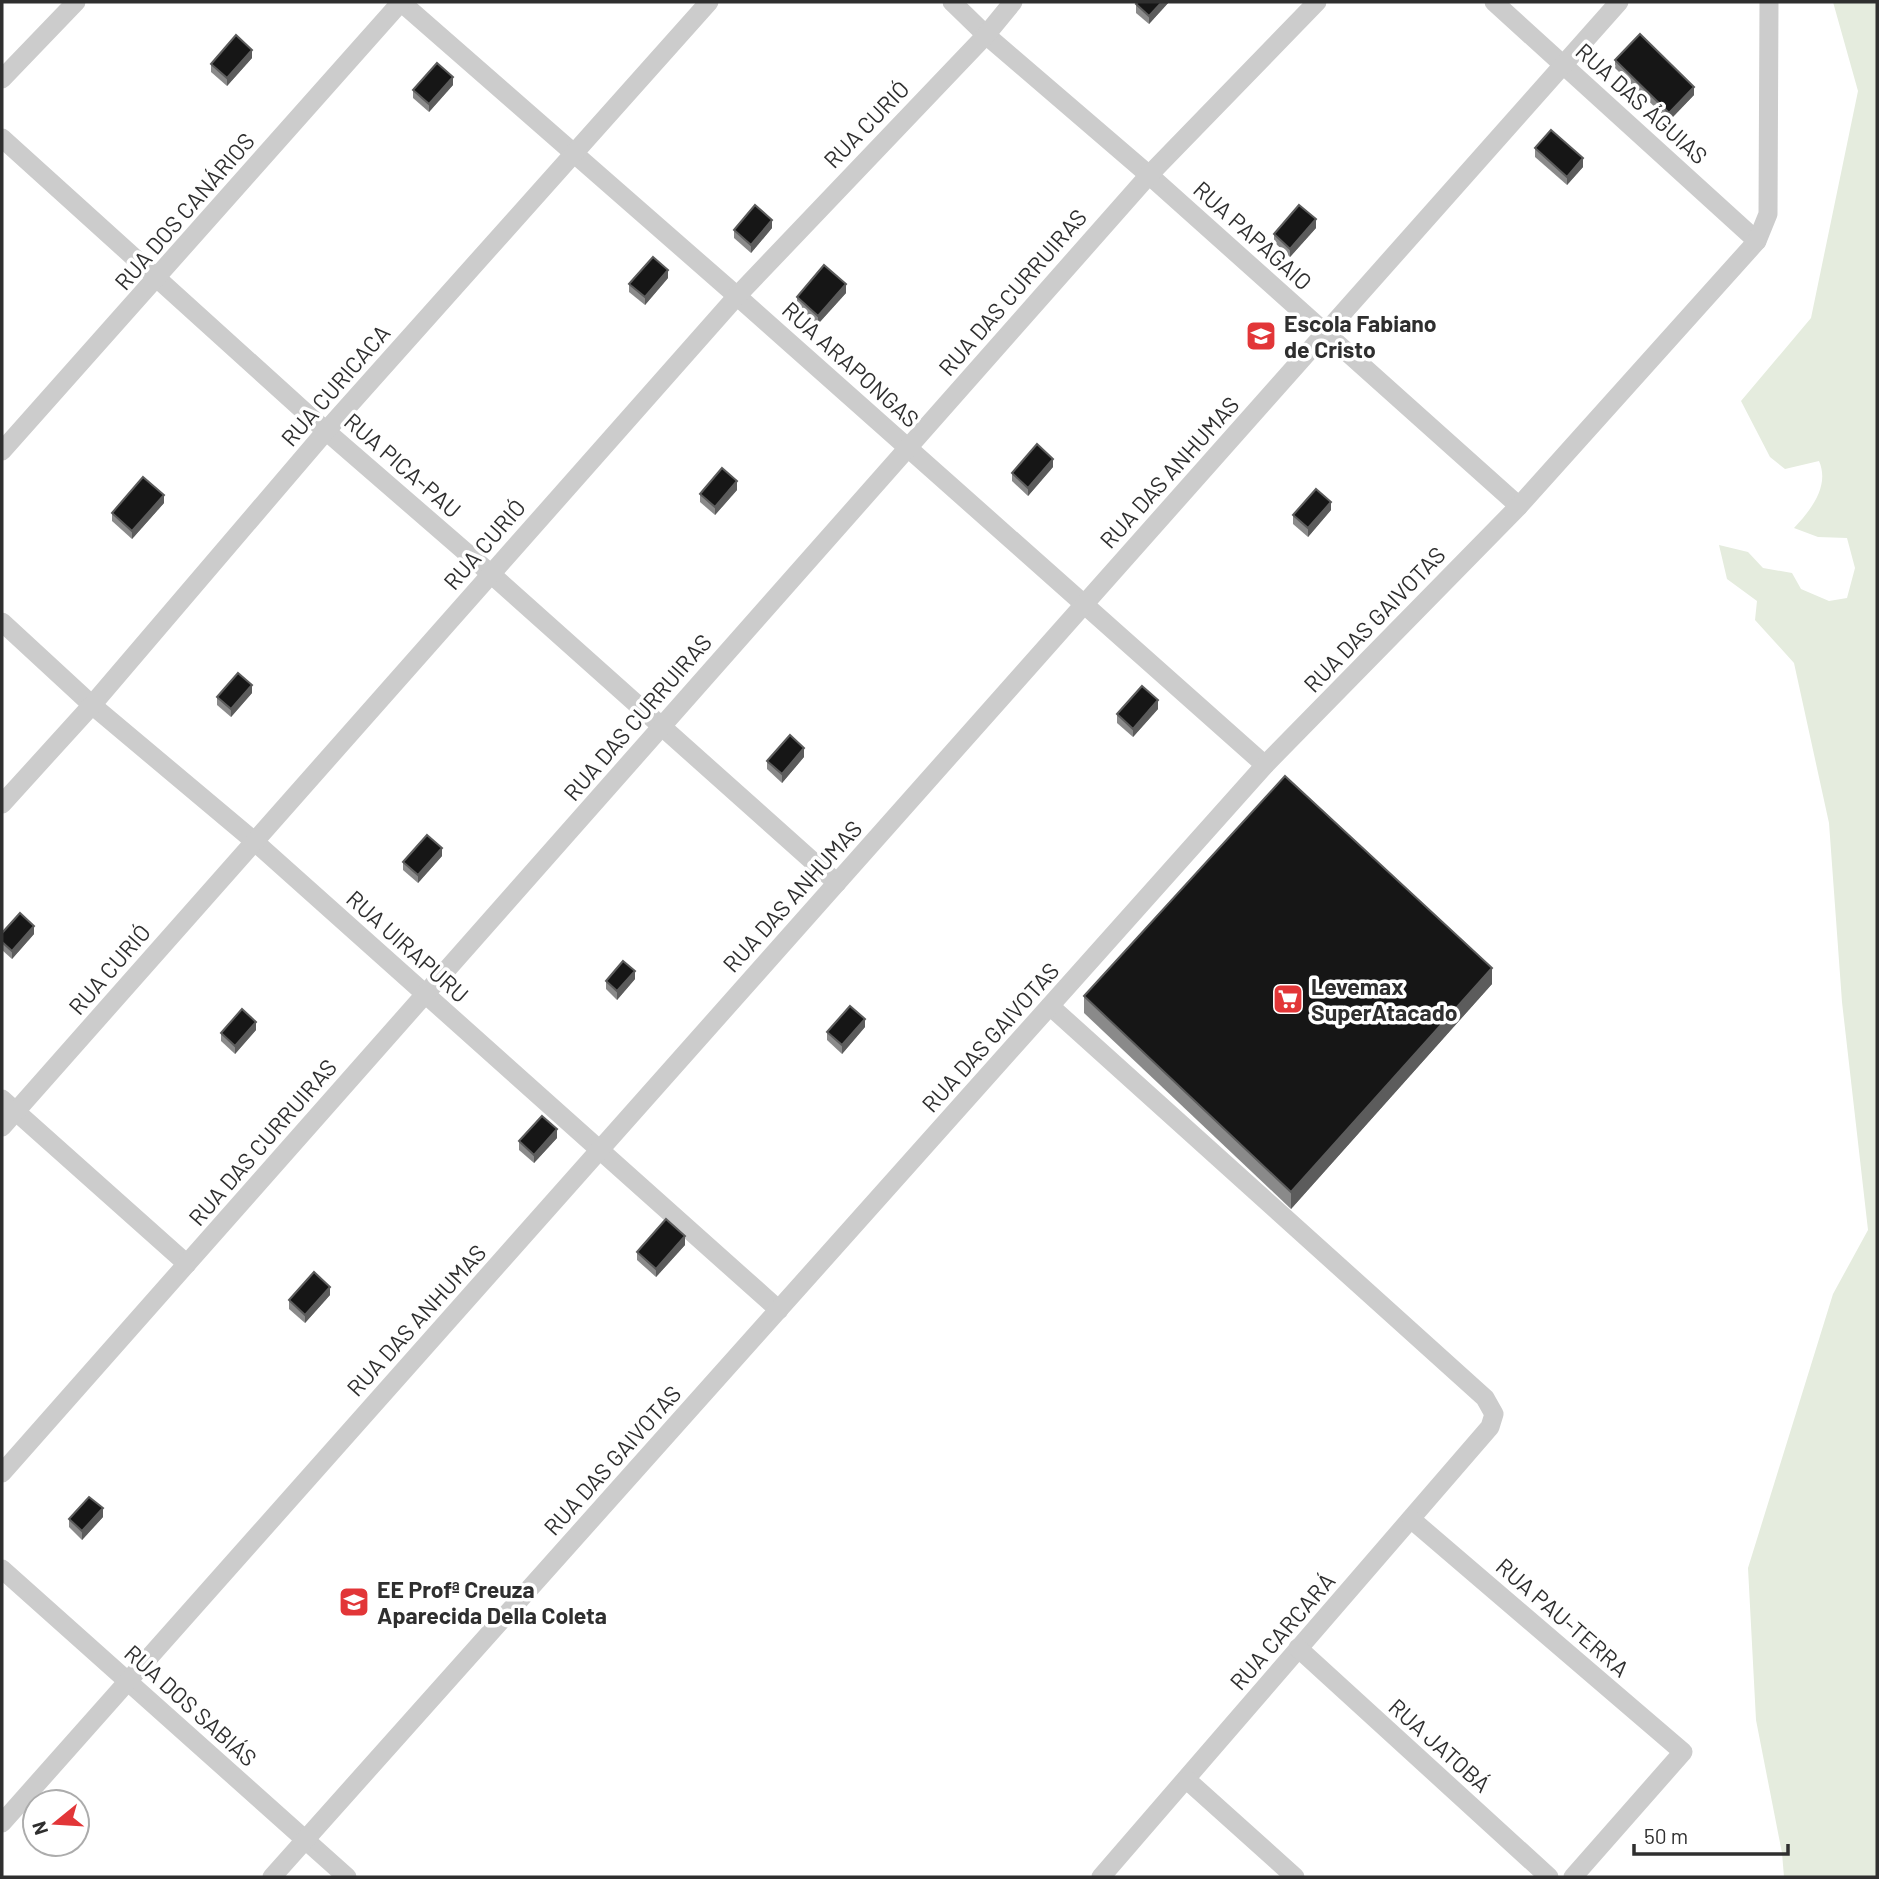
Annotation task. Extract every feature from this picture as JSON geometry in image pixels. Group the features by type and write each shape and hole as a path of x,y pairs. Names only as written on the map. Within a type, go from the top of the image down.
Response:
{"street":[{"path":"2,79 76,2"},
{"name":"RUA ARAPONGAS","path":"401,2 1265,765"},
{"name":"RUA DOS CANÁRIOS","path":"2,451 401,2"},
{"name":"RUA CURICACA","path":"2,804 92,705 326,431 709,2"},
{"name":"RUA PAPAGAIO","path":"952,2 1519,506"},
{"name":"RUA CURIÓ","path":"2,1127 9,1105 254,841 737,296 986,34 1013,2"},
{"name":"RUA DAS CURRUIRAS","path":"2,1473 1149,175 1317,2"},
{"name":"RUA DAS ÁGUIAS","path":"1494,2 1757,241"},
{"name":"RUA DAS ANHUMAS","path":"2,1823 1619,2"},
{"path":"1757,241 1768,214 1769,2"},
{"name":"RUA PICA-PAU","path":"2,138 326,431 491,574 837,883"},
{"name":"RUA DAS GAIVOTAS","path":"272,1877 1265,765 1519,506 1757,241"},
{"name":"RUA UIRAPURU","path":"2,622 92,705 254,841 779,1310"},
{"name":"RUA CARCARÁ","path":"1050,1006 1485,1398 1494,1414 1490,1427 1101,1877"},
{"path":"9,1105 187,1264"},
{"name":"RUA PAU-TERRA","path":"1411,1519 1684,1752 1573,1877"},
{"name":"RUA DOS SABIÁS","path":"2,1569 347,1877"},
{"name":"RUA JATOBÁ","path":"1298,1648 1549,1877"},
{"path":"1187,1780 1295,1877"}],"shaded area":[{"path":"1833,2 1877,2 1877,1877 1784,1877 1782,1853 1756,1720 1748,1568 1833,1294 1868,1230 1842,1002 1829,823 1794,663 1755,620 1757,601 1727,579 1719,545 1748,552 1763,568 1792,573 1801,589 1829,601 1847,598 1855,568 1847,538 1818,537 1794,528 1817,497 1822,479 1819,461 1785,469 1770,457 1741,401 1811,318 1858,91"}],"building":[{"path":"1162,2 1149,16 1136,4"},
{"path":"1640,34 1694,87 1669,113 1615,60"},
{"path":"236,35 252,50 227,78 211,64"},
{"path":"437,63 453,77 429,104 413,90"},
{"path":"1551,130 1583,158 1567,177 1535,148"},
{"path":"755,205 772,220 751,245 734,230"},
{"path":"1299,205 1316,219 1290,249 1274,234"},
{"path":"653,257 668,270 645,297 629,284"},
{"path":"824,265 846,284 818,316 797,297"},
{"path":"1037,444 1053,459 1028,488 1012,473"},
{"path":"722,468 737,481 715,507 700,494"},
{"path":"143,477 164,495 132,531 112,513"},
{"path":"1316,489 1331,502 1308,528 1293,515"},
{"path":"238,673 252,685 231,709 217,697"},
{"path":"1142,686 1158,700 1133,729 1117,714"},
{"path":"790,735 804,748 782,774 767,761"},
{"name":"Levemax SuperAtacado","path":"1285,776 1492,968 1291,1192 1084,996"},
{"path":"427,835 442,848 418,875 403,862"},
{"path":"20,913 34,926 12,951 2,942 2,933"},
{"path":"623,961 635,971 617,991 606,981"},
{"path":"850,1006 865,1019 842,1045 827,1032"},
{"path":"242,1009 256,1022 235,1046 221,1033"},
{"path":"542,1116 557,1129 534,1155 519,1141"},
{"path":"666,1219 685,1236 656,1269 637,1252"},
{"path":"314,1272 330,1287 305,1315 289,1300"},
{"path":"89,1497 103,1508 82,1531 69,1519"}],"place":[{"name":"Escola Fabiano de Cristo","path":"1261,336"},
{"name":"Levemax SuperAtacado","path":"1288,999"},
{"name":"EE Profª Creuza Aparecida Della Coleta","path":"354,1602"}]}
